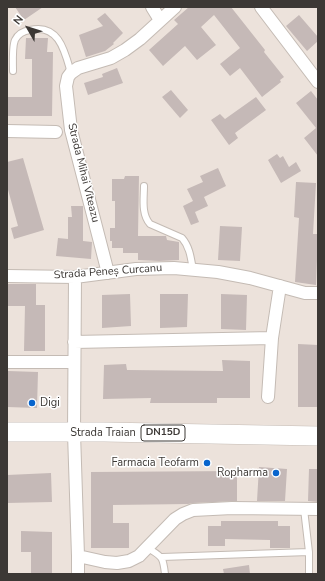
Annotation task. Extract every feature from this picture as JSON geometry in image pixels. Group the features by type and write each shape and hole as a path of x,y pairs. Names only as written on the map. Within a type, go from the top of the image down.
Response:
{"main road":[{"name":"Strada Traian","path":"7,432 318,436"}],"street":[{"path":"152,7 160,20"},
{"path":"71,73 78,68 111,58 125,50 140,39 175,7"},
{"path":"261,7 318,82"},
{"name":"Strada Mihai Viteazu","path":"71,73 68,77 66,86 71,130 108,273"},
{"path":"7,131 56,132"},
{"name":"Strada Peneș Curcanu","path":"7,276 74,276 136,269 174,268 218,272 250,278 305,293 318,293"},
{"path":"74,276 74,433 78,574"},
{"path":"268,397 272,338 280,286"},
{"path":"74,342 272,338"},
{"path":"7,362 74,362"},
{"path":"78,556 105,562 117,563 129,561 139,556 148,548 175,519 193,510 232,508 318,509"}],"lane":[{"path":"13,71 15,41 19,33 26,30 41,28 52,33 61,42 71,73"},
{"path":"144,186 144,211 147,221 150,224 182,238 186,242 191,256 193,270"},
{"path":"304,509 309,552 309,574"},
{"path":"148,548 162,557 309,552"},
{"path":"162,557 165,574"}],"building":[{"path":"15,7 43,7 24,20"},
{"path":"189,7 231,7 284,77 280,80 281,82 262,97 240,68 230,76 220,64 240,48 214,15 201,27 216,45 197,60 185,46 163,66 149,50 178,24 174,20"},
{"path":"105,13 123,33 113,43 114,44 105,51 86,57 79,35 103,26 97,19"},
{"path":"299,15 318,37 318,41 307,51 286,26"},
{"path":"26,38 48,38 47,52 53,52 52,116 7,116 7,97 32,97 32,59 25,59"},
{"path":"117,68 123,83 88,95 84,83 103,77 102,74"},
{"path":"171,90 188,110 180,118 162,97"},
{"path":"311,91 318,100 318,156 304,138 316,128 296,103"},
{"path":"256,97 266,110 235,133 238,138 229,145 211,120 220,114 225,119"},
{"path":"277,154 280,158 283,156 289,167 296,162 301,171 281,183 268,160"},
{"path":"23,158 44,230 14,239 11,228 18,226 7,186 7,162"},
{"path":"218,168 226,186 204,197 208,206 195,212 199,222 191,225 183,206 193,201 187,189 203,182 200,176"},
{"path":"125,176 139,176 138,236 166,236 167,240 179,242 179,260 138,260 138,253 123,253 123,248 112,248 112,241 110,241 110,228 115,228 115,201 112,201 112,179 124,179"},
{"path":"296,182 316,183 313,234 318,234 316,285 295,282 299,218 294,217"},
{"path":"71,206 83,206 83,241 92,242 91,259 56,256 58,238 68,239 68,217 72,217"},
{"path":"220,226 242,227 240,261 218,260"},
{"path":"7,284 36,284 36,305 45,305 45,351 24,351 25,306 7,306"},
{"path":"130,294 131,326 102,328 102,295"},
{"path":"160,294 188,294 187,327 160,328"},
{"path":"221,294 247,295 246,330 221,329"},
{"path":"298,344 318,345 318,407 298,407"},
{"path":"222,360 250,361 250,398 217,398 217,403 150,403 151,398 103,399 104,365 126,364 127,370 223,371"},
{"path":"8,371 38,372 37,408 7,407"},
{"path":"259,467 287,469 285,501 257,501"},
{"path":"309,469 318,469 318,502 308,501"},
{"path":"237,471 237,501 188,504 113,505 113,523 129,523 129,548 91,548 91,472"},
{"path":"51,473 52,502 7,503 7,475"},
{"path":"221,521 278,521 278,526 290,526 290,548 270,548 270,540 225,539 225,546 208,546 208,526 221,526"},
{"path":"21,531 52,532 52,574 31,574 31,552 21,552"},
{"path":"249,565 250,574 224,574 223,569"}],"place":[{"name":"Digi","path":"32,403"},
{"name":"Farmacia Teofarm","path":"207,463"},
{"name":"Ropharma","path":"276,473"}]}
